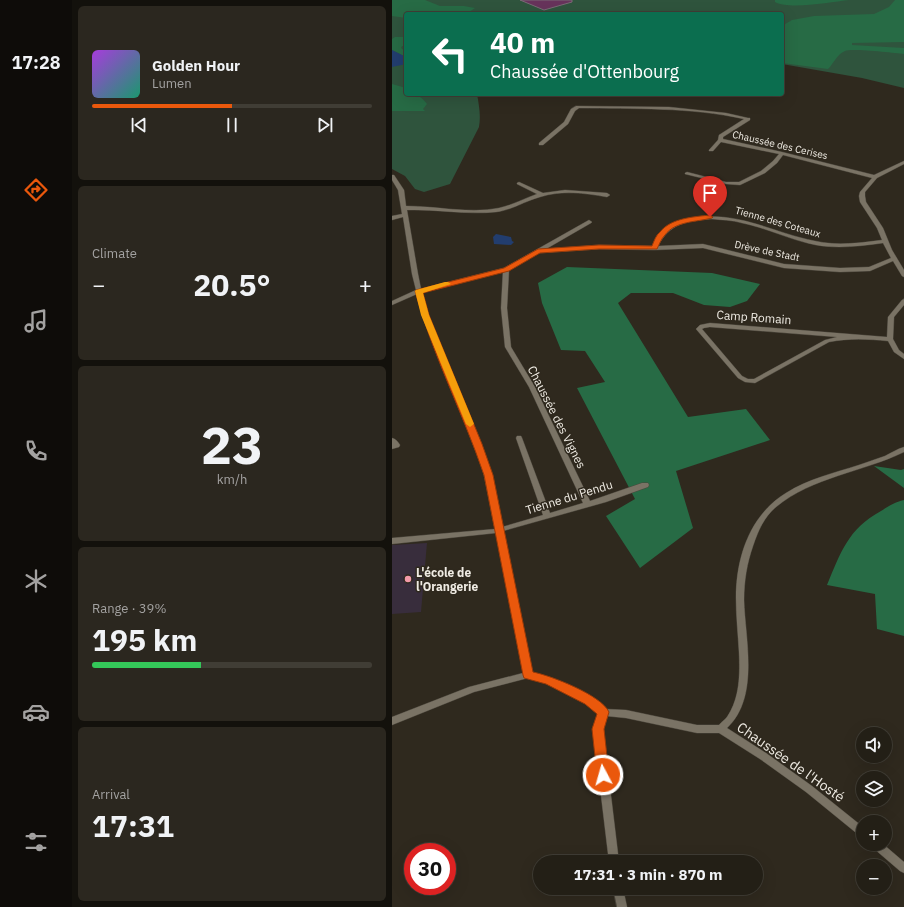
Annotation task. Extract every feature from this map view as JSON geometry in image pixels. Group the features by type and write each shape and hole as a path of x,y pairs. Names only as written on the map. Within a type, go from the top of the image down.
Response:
{"street":[{"name":"Chaussée des Cerises","path":"540,144 566,123 573,110 582,107 669,108 745,117 748,119 721,136 720,140 782,153 875,177"},
{"path":"711,150 720,140"},
{"path":"687,172 726,183 740,184 763,172 776,162 782,153"},
{"path":"904,162 875,177 863,192 862,199 880,228 894,259 904,275"},
{"path":"392,176 401,190 419,291 425,315 484,462 491,484 528,675"},
{"path":"519,183 541,194"},
{"path":"404,208 493,210 511,207 541,194 569,191 607,195"},
{"path":"392,218 406,215"},
{"name":"Tienne des Coteaux","path":"654,248 662,233 672,226 688,220 715,217 738,219 820,243 846,245 886,242"},
{"path":"392,303 419,291 506,270 590,222"},
{"name":"Drève de Stadt","path":"538,251 599,247 654,248 703,246 778,264 834,270 870,269 894,259"},
{"name":"Chaussée des Vignes","path":"506,270 504,308 508,347 532,387 587,503"},
{"path":"904,300 891,317 890,339 896,351 904,357"},
{"name":"Camp Romain","path":"855,337 827,341 753,382 744,381 699,329 702,326 710,325 890,339"},
{"path":"519,438 547,516"},
{"path":"392,440 397,445 392,447"},
{"path":"392,721 472,689 528,675 549,680 589,701 604,712 626,714 698,729 721,729 731,718 734,712 742,684 744,672 740,599 743,569 746,554 758,524 775,505 799,489 874,462 904,449"},
{"name":"Tienne du Pendu","path":"392,541 482,534 587,503 603,500 645,484"},
{"path":"604,712 598,729 613,855"},
{"name":"Chaussée de l'Hosté","path":"721,729 763,756 809,789 856,827"},
{"path":"884,851 904,868"},
{"path":"619,895 622,907"}],"shaded area":[{"name":"L'école de l'Orangerie","path":"427,543 421,612 392,614 392,545"}],"green space":[{"path":"392,0 904,0 904,88 862,78 784,64 784,12 404,12 404,96 477,96 480,119 479,127 450,184 424,192 415,189 405,176 392,169"},
{"path":"392,0 425,0 440,6 464,6 475,8 469,12 404,12 404,18 392,16"},
{"path":"775,0 849,0 822,4 790,5 775,2"},
{"path":"895,0 904,0 904,42 852,43 852,45 904,48 904,54 849,50 840,54 828,69 784,63 784,25 792,20 814,16 874,14 889,7"},
{"path":"395,37 404,37 404,46 401,48 404,50 404,56 392,50 392,39"},
{"path":"392,84 404,87 404,96 418,96 423,99 427,104 423,109 425,111 392,111"},
{"path":"567,267 712,273 760,284 747,301 730,307 704,305 673,293 631,293 618,303 688,417 746,409 770,440 676,471 693,528 640,568 606,516 635,499 577,388 605,382 585,351 561,350 542,303 538,283"},
{"path":"874,466 901,470 904,469 904,488"},
{"path":"904,500 904,636 877,629 875,594 827,585 847,542 853,534 870,518 892,504"}],"water":[{"path":"392,50 404,56 404,64 392,67"},
{"path":"496,234 511,237 512,241 514,242 511,245 494,244 493,237"}],"building":[{"path":"520,0 572,0 572,2 544,10"}],"slow traffic":[{"path":"448,284 419,291 425,315 470,424"}],"place":[{"name":"L'école de l'Orangerie","path":"408,579"}],"route":[{"path":"603,775 598,729 604,712 589,701 549,680 528,675 527,662 488,475 464,408 425,315 419,291 506,270 538,251 599,247 654,248 662,233 668,228 688,220 710,217"}]}
